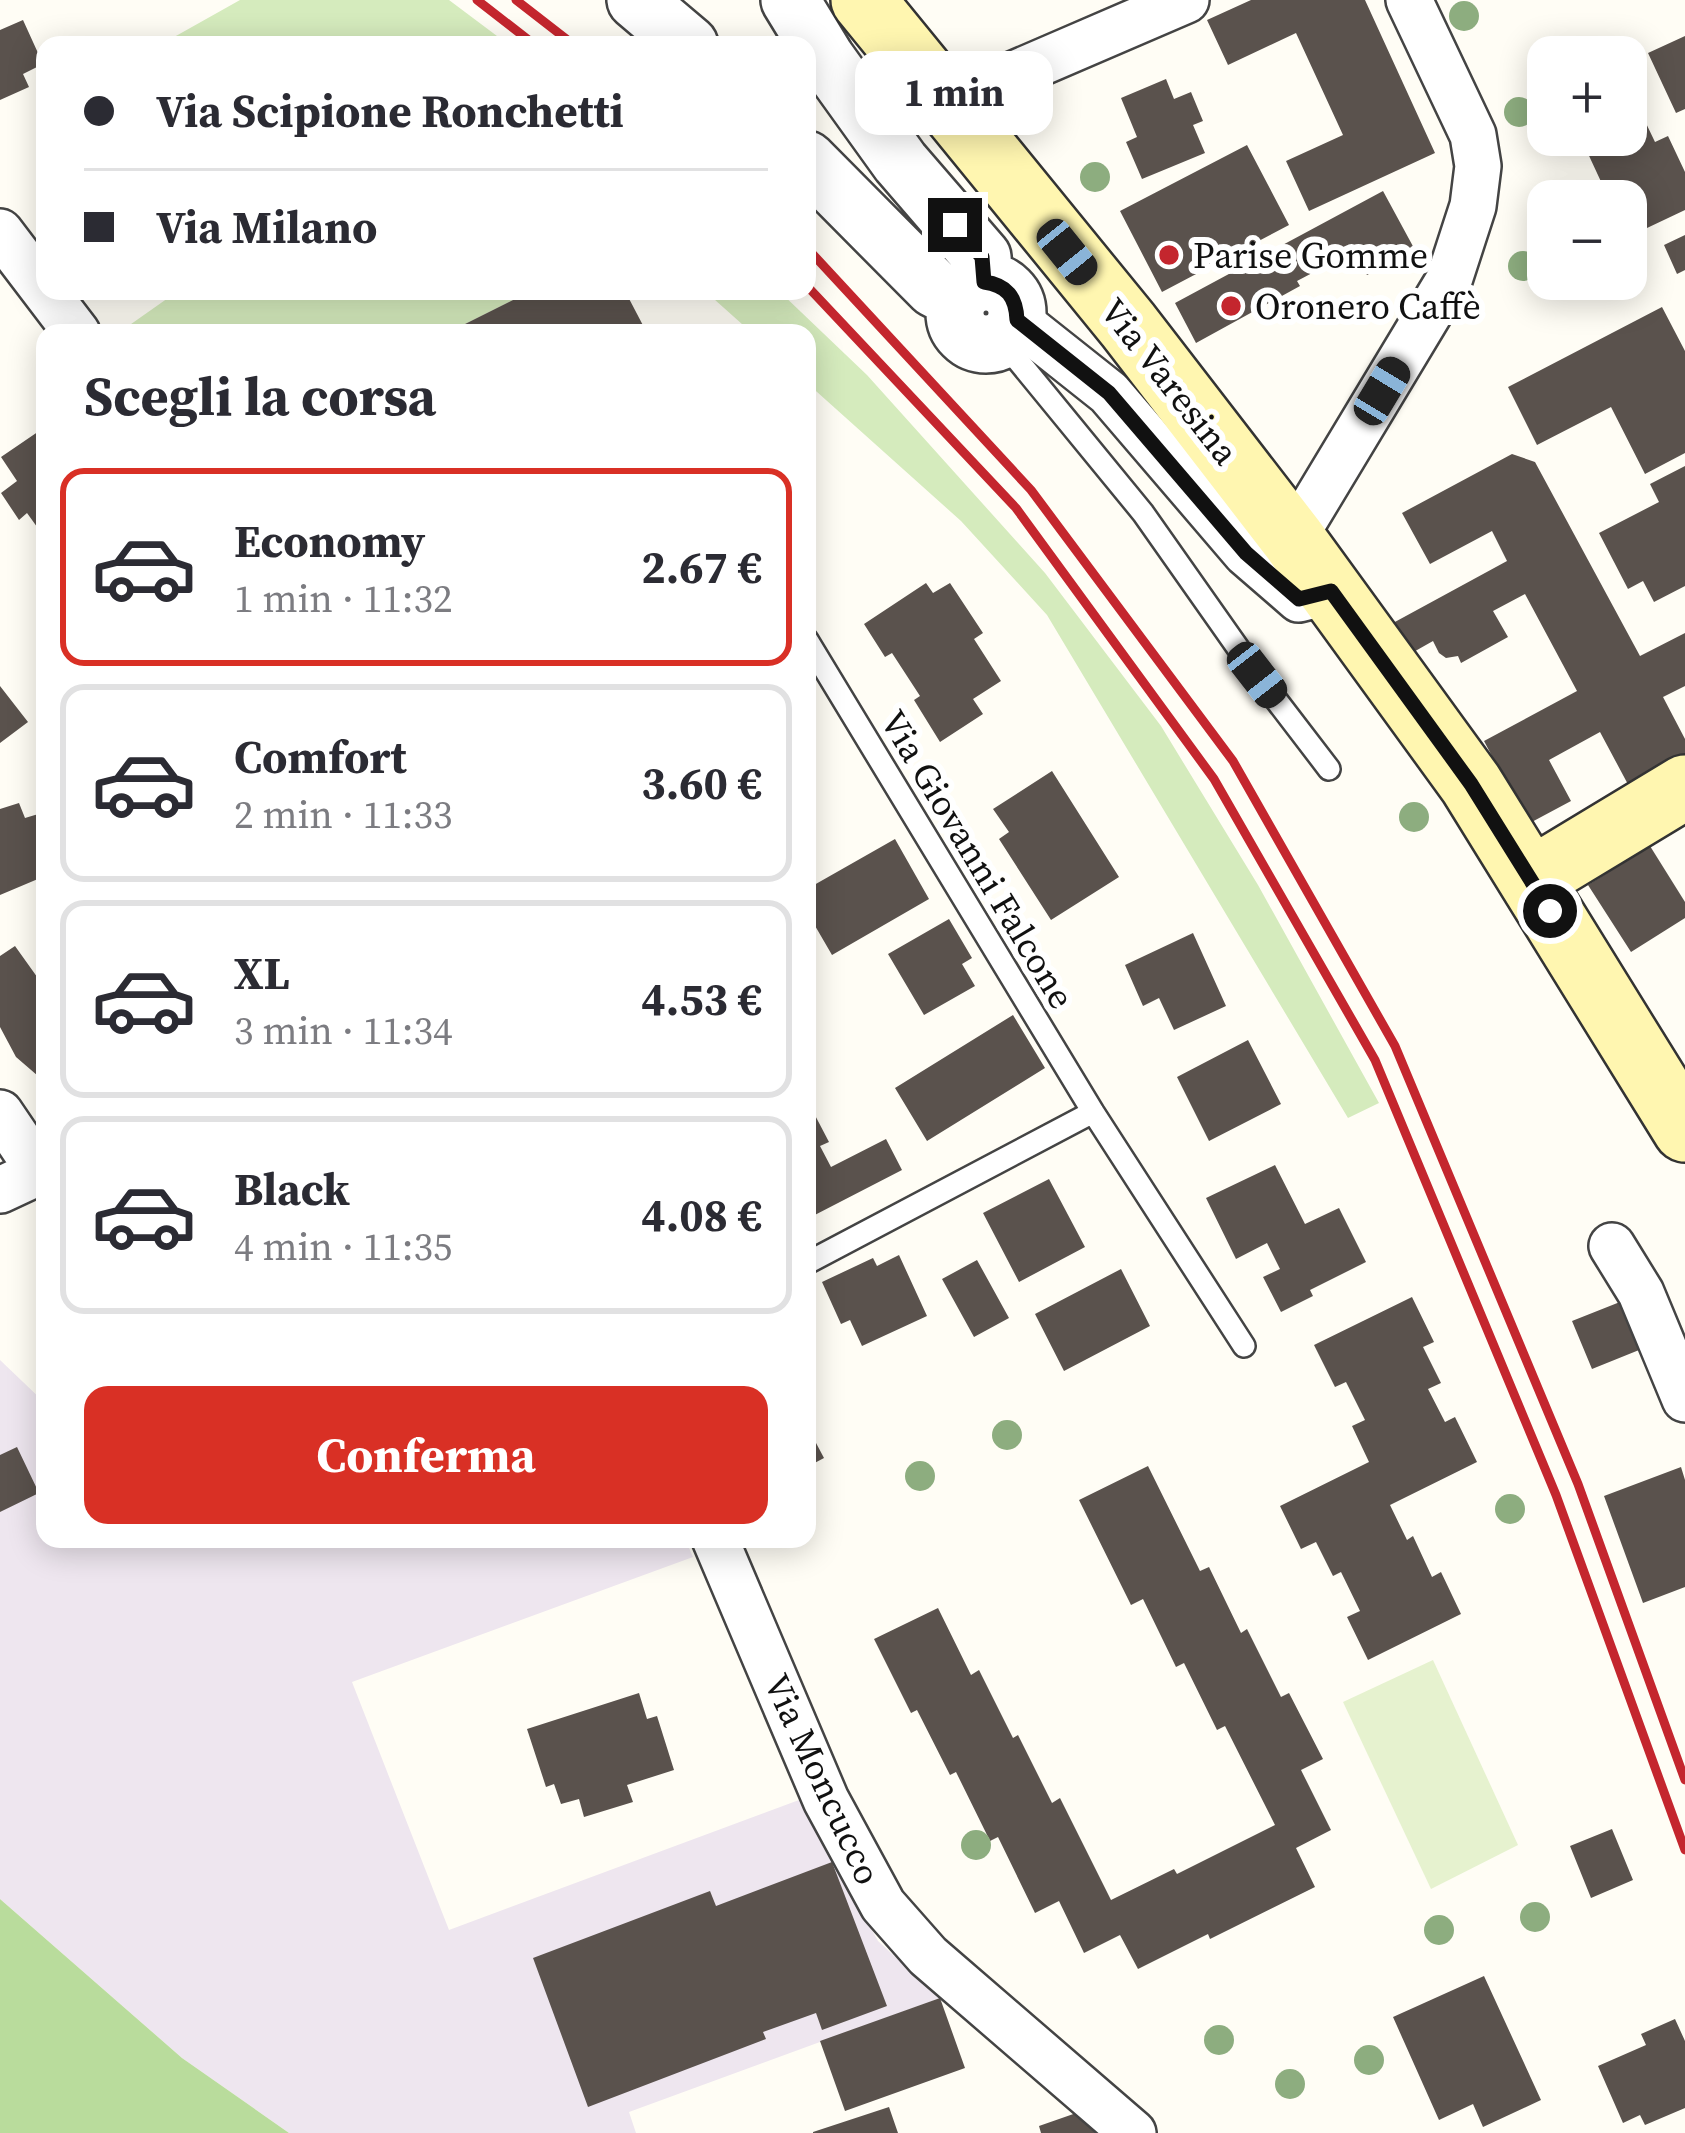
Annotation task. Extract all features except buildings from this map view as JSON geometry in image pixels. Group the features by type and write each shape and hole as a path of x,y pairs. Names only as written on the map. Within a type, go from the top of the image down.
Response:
{"main road":[{"name":"Via Varesina","path":"863,0 1128,326 1331,591 1471,784 1685,1130"},
{"path":"1531,880 1685,788"}],"street":[{"path":"636,0 678,36"},
{"path":"790,0 812,36"},
{"path":"945,104 1186,0"},
{"path":"1293,539 1449,280 1473,206 1478,166 1473,135 1409,0"},
{"path":"816,43 900,161 982,257 990,311"},
{"path":"816,169 934,288 990,311 1109,393 1246,553 1299,599 1331,591"},
{"path":"0,232 36,279"},
{"path":"52,300 70,324"},
{"path":"0,1113 28,1177"},
{"path":"1612,1246 1642,1293 1685,1400"},
{"name":"Via Moncucco","path":"719,1548 826,1800 884,1905 928,1956 1133,2133"}],"lane":[{"path":"990,311 1329,769"},
{"name":"Via Giovanni Falcone","path":"816,655 1093,1112 1244,1346"},
{"path":"816,1258 1093,1112"}],"shaded area":[{"path":"0,1360 36,1394 36,1548 689,1548 693,1557 352,1682 449,1930 799,1800 878,1941 940,1998 629,2112 636,2133 289,2133 182,2058 0,1899"}],"green space":[{"path":"240,0 449,0 497,36 176,36"},
{"path":"165,300 513,300 465,324 131,324"},
{"path":"715,300 788,300 814,324 742,324"},
{"path":"816,326 867,375 1045,573 1161,726 1258,885 1379,1103 1348,1118 1047,615 961,521 816,391"},
{"path":"1433,1660 1518,1845 1431,1889 1343,1702"},
{"path":"0,1899 182,2058 289,2133 0,2133"}],"railway":[{"path":"477,0 523,36"},
{"path":"516,0 562,36"},
{"path":"816,258 1031,490 1233,761 1395,1046 1578,1484 1685,1780"},
{"path":"816,296 1016,508 1214,779 1375,1060 1556,1495 1685,1850"}],"place":[{"name":"Parise Gomme","path":"1169,255"},
{"name":"Oronero Caffè","path":"1231,306"}],"route":[{"path":"955,225 982,257 984,282 1010,292 1017,305 1017,320 1109,393 1246,553 1299,599 1331,591 1471,784 1550,911"}]}
